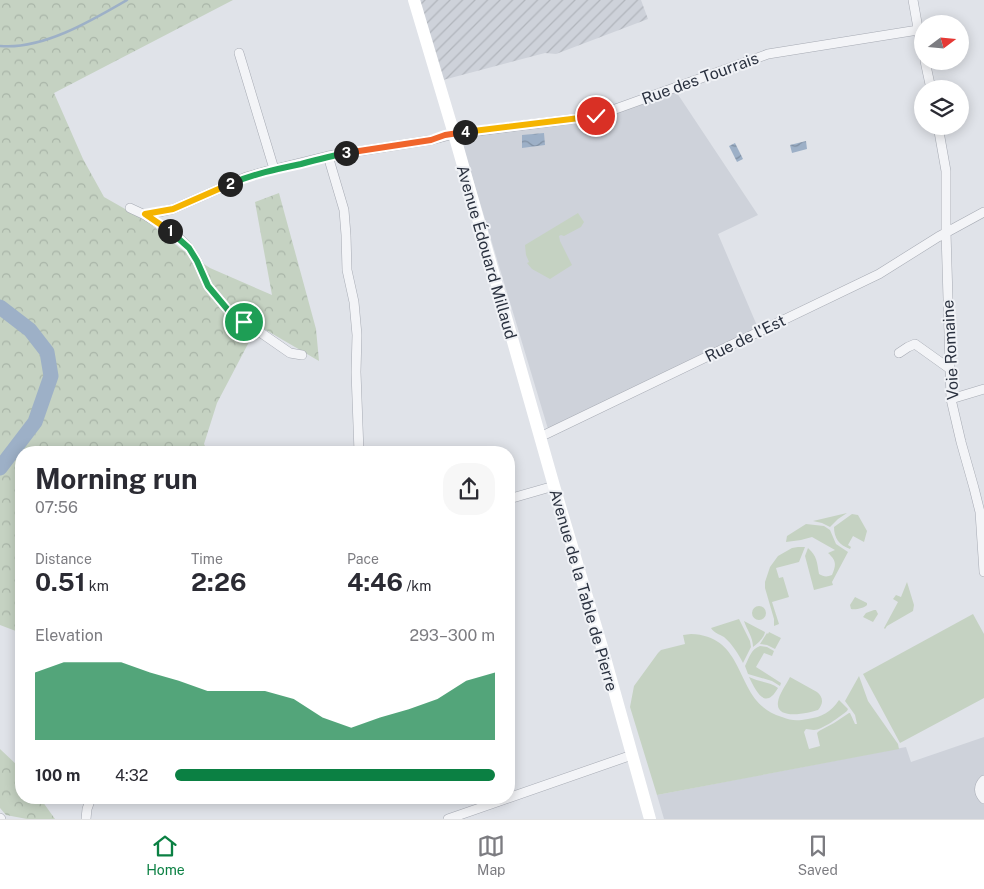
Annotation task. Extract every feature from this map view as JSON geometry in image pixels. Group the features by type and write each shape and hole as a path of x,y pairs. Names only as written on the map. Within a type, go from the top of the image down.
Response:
{"main road":[{"name":"Avenue Édouard Millaud","path":"414,0 518,360"},
{"name":"Avenue de la Table de Pierre","path":"518,360 650,819"}],"street":[{"path":"913,0 916,15"},
{"name":"Rue des Tourrais","path":"145,214 173,209 246,177 328,156 431,140 454,134 596,116 768,54 914,31"},
{"path":"239,53 271,170"},
{"name":"Voie Romaine","path":"940,135 946,171 951,399 980,512 983,534 984,572"},
{"path":"328,156 344,210 347,270 354,302 357,335 356,372 359,446"},
{"path":"130,208 145,214 174,233 189,248 208,286 228,310 290,353 302,355"},
{"name":"Rue de l'Est","path":"540,437 879,274 946,232 984,212"},
{"path":"900,353 915,344 950,369"},
{"path":"951,399 984,388"},
{"path":"515,497 554,486"},
{"path":"515,796 632,755"},
{"path":"984,780 979,790 984,799"},
{"path":"86,819 89,804"},
{"path":"448,819 491,804"}],"shaded area":[{"path":"418,0 641,0 648,19 556,54 545,53 443,80"},
{"path":"675,90 758,215 718,234 758,328 548,429 460,136 590,122"},
{"path":"984,737 984,819 664,819 657,795 906,747 911,762"}],"green space":[{"path":"0,0 233,0 54,93 83,159 104,197 148,222 181,249 210,268 272,295 255,202 279,193 316,329 319,361 259,326 217,403 204,444 205,446 15,446 15,631 0,625"},
{"path":"578,213 584,222 581,227 564,236 559,236 572,265 550,279 532,269 527,263 529,262 525,245"},
{"path":"847,513 830,527 813,521"},
{"path":"852,514 858,515 867,531 864,542 853,536 848,545 851,547 850,549 838,541 834,527"},
{"path":"806,524 824,526 830,530 836,544 848,552 832,582 833,585 814,590 805,556 808,548 815,557 819,574 829,576 832,575 835,563 828,553 835,550 812,537 786,542 787,536"},
{"path":"805,547 799,562 776,568 779,578 783,577 789,597 772,602 779,624 774,626 765,582 770,567 778,556 792,548"},
{"path":"907,582 914,605 913,611 885,629 898,602 893,599 896,595 901,597"},
{"path":"855,597 867,603 867,605 851,609 850,605"},
{"path":"756,606 762,606 766,613 762,620 756,620 752,616 752,610"},
{"path":"874,610 878,614 873,622 863,617 866,613"},
{"path":"973,614 984,634 984,698 900,743 863,674"},
{"path":"739,619 751,647 743,663 730,643 711,628"},
{"path":"744,621 765,632 759,642 753,647 751,637"},
{"path":"769,632 781,638 775,649 760,644"},
{"path":"691,634 710,638 723,646 733,657 755,698 766,709 782,717 798,720 818,717 833,708 839,700 848,709 847,711 822,728 806,729 804,732 809,749 820,746 817,733 819,731 849,713 855,724 857,724 855,715 845,701 859,676 868,701 898,744 899,749 657,795 630,707 634,686 661,650 685,644 683,635"},
{"path":"760,646 774,651 772,656 764,653 756,667 781,683 780,686 772,681 748,674 745,666 752,652"},
{"path":"749,677 772,684 778,688 773,695 765,698 758,693"},
{"path":"790,677 819,694 822,698 822,703 818,710 808,713 787,714 778,708 780,696"},
{"path":"0,749 15,763 15,804 44,804 55,819 27,819 6,815 0,808"}],"water":[{"path":"544,133 545,145 522,148 522,135"},
{"path":"806,141 807,149 792,153 790,145"},
{"path":"735,143 743,159 737,162 729,146"}],"waterway":[{"path":"0,46 16,46 49,39 82,25 127,0"},
{"path":"0,307 30,330 47,352 51,376 35,422 17,446"},
{"path":"0,468 15,448"}],"route":[{"path":"244,322 228,310 208,286 189,248 174,233 145,214 173,209 246,177 328,156 431,140 445,135 596,116"}]}
